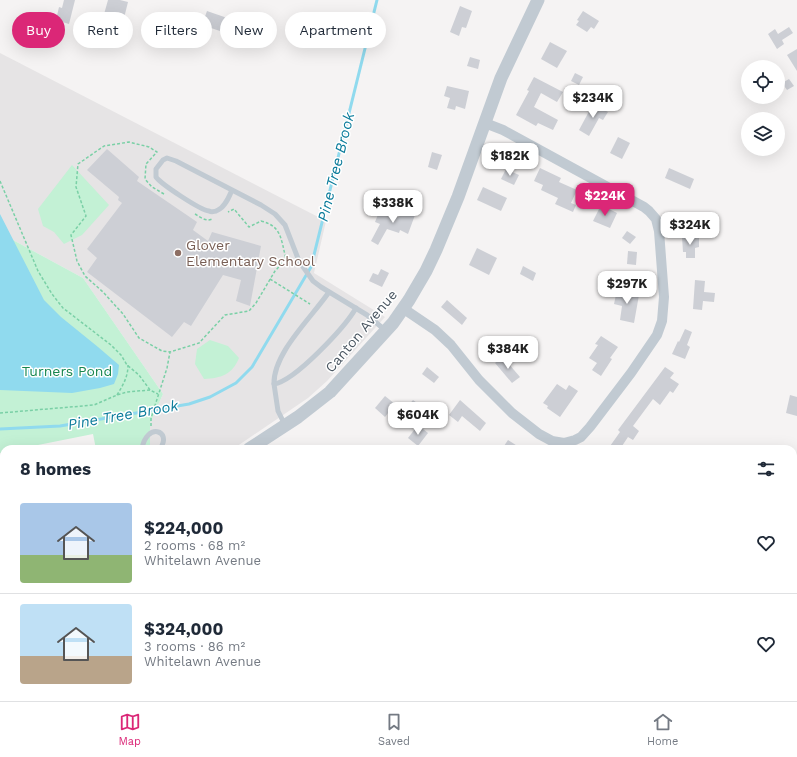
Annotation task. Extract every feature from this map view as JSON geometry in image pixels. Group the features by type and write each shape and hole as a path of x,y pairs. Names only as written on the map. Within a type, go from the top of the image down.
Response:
{"street":[{"name":"Canton Avenue","path":"255,445 330,392 386,331 404,309 436,250 458,197 501,78 538,0"},
{"path":"404,309 434,330 451,345 479,380 512,413 546,438 552,441 564,443 575,440 590,427 644,356 660,328 664,314 664,297 659,231 656,219 649,210 503,130 485,123"}],"lane":[{"path":"232,190 221,208 210,212 202,209 162,183 156,177 156,169 163,160 171,159 232,190 261,205 274,214 280,219 288,232 302,267 313,281 356,308 386,331"},
{"path":"285,425 278,411 274,384 275,369 296,334 329,292"},
{"path":"274,384 284,380 306,363 345,323 356,308"},
{"path":"143,445 146,436 156,432 162,434 164,437 163,445"}],"path":[{"path":"165,195 152,187 145,179 146,164 157,152 149,147 129,142 104,146 78,164 76,187 86,216 71,235 77,261 85,276 103,292 123,314 139,338 162,350 170,352 199,343 225,314 249,311 256,303 275,271 286,259 277,230 270,223 260,221 250,227 234,209 228,212"},
{"path":"0,181 38,271 52,294 64,308 107,341 139,375 150,390 159,395"},
{"path":"190,211 209,221 215,218"},
{"path":"270,279 306,300"},
{"path":"151,418 167,368 170,352"},
{"path":"117,394 125,383 128,372 128,364"},
{"path":"0,413 94,405 117,394 150,390"}],"shaded area":[{"name":"Glover Elementary School","path":"0,53 326,221 314,273 385,317 327,381 308,398 239,445 150,445 150,423 163,394 83,278 0,233"}],"green space":[{"path":"72,165 109,205 82,235 64,244 54,232 43,226 38,209"},
{"name":"Turners Pond","path":"0,233 83,278 163,394 150,423 150,445 95,445 93,434 38,445 0,445"},
{"path":"210,340 228,346 239,358 229,372 216,378 204,379 195,364 197,349"}],"water":[{"path":"0,214 44,300 61,317 119,365 118,374 114,384 72,393 0,390"}],"building":[{"path":"64,0 75,0 69,24 65,23 65,12 58,12 59,7 62,8"},
{"path":"108,0 128,2 126,12 105,12"},
{"path":"460,6 472,11 466,28 462,27 459,36 450,32"},
{"path":"583,11 599,21 594,29 591,27 587,32 576,25 579,21 577,20"},
{"path":"212,13 220,16 220,31 212,28"},
{"path":"789,27 793,33 782,40 784,44 777,49 768,34 775,29 778,34"},
{"path":"550,42 567,51 557,68 541,59"},
{"path":"797,49 797,71 787,55"},
{"path":"470,57 480,60 478,69 467,66"},
{"path":"575,73 583,77 579,85 571,81"},
{"path":"534,77 563,92 557,102 541,93 534,107 558,120 553,130 538,123 536,126 516,115 529,91 527,90"},
{"path":"789,79 794,86 787,90 785,87 785,81"},
{"path":"447,86 469,91 465,109 456,106 455,110 447,108 450,98 444,96"},
{"path":"593,104 608,112 603,120 599,118 589,136 579,130"},
{"path":"618,137 630,143 622,159 610,153"},
{"path":"107,149 139,177 137,181 197,222 193,230 208,241 212,232 261,246 250,306 236,301 241,280 223,275 191,326 184,322 172,337 87,272 97,258 87,249 122,203 118,200 119,197 87,170"},
{"path":"432,152 442,155 437,170 428,167"},
{"path":"540,168 561,178 559,182 577,190 571,203 576,205 573,212 555,204 558,198 541,190 543,185 534,181"},
{"path":"669,168 694,179 690,189 665,178"},
{"path":"506,169 519,175 514,185 501,179"},
{"path":"483,187 507,198 501,211 477,200"},
{"path":"601,205 617,213 610,228 593,221"},
{"path":"402,210 415,215 408,234 400,230 399,233 387,229 378,245 371,241 380,224 375,222 379,212 386,215 387,212 399,217"},
{"path":"627,231 636,237 630,244 622,238"},
{"path":"699,236 699,247 695,248 695,258 686,258 686,252 683,252 682,237"},
{"path":"477,248 497,258 489,275 469,265"},
{"path":"628,251 637,252 636,265 627,264"},
{"path":"523,266 536,273 533,281 520,274"},
{"path":"381,269 389,273 382,287 369,281 373,273 378,275"},
{"path":"695,280 705,281 704,292 715,293 714,302 703,301 702,310 693,309"},
{"path":"617,290 639,295 634,323 620,320 622,306 614,304"},
{"path":"447,300 467,318 462,325 441,307"},
{"path":"685,329 692,332 687,345 690,347 685,359 672,354"},
{"path":"601,336 618,347 610,358 612,359 601,376 592,370 597,363 589,358 598,345 595,344"},
{"path":"503,357 520,377 512,383 495,363"},
{"path":"427,367 439,377 434,383 422,374"},
{"path":"665,367 674,373 670,378 679,384 673,393 670,391 660,405 653,399 633,426 639,431 633,440 628,437 623,445 611,445 620,432 618,430"},
{"path":"557,384 566,390 569,385 578,391 560,417 547,408 548,406 543,403"},
{"path":"790,395 797,397 797,416 786,413"},
{"path":"385,396 395,404 385,417 375,408"},
{"path":"413,400 421,406 416,412 408,406"},
{"path":"460,400 486,423 480,431 462,416 458,422 449,415"},
{"path":"418,425 428,433 419,445 408,438"},
{"path":"508,440 516,445 505,445"}],"waterway":[{"name":"Pine Tree Brook","path":"0,429 60,426 189,404 210,397 236,383 252,367 311,267 377,0"}],"place":[{"name":"Glover Elementary School","path":"178,253"}]}
